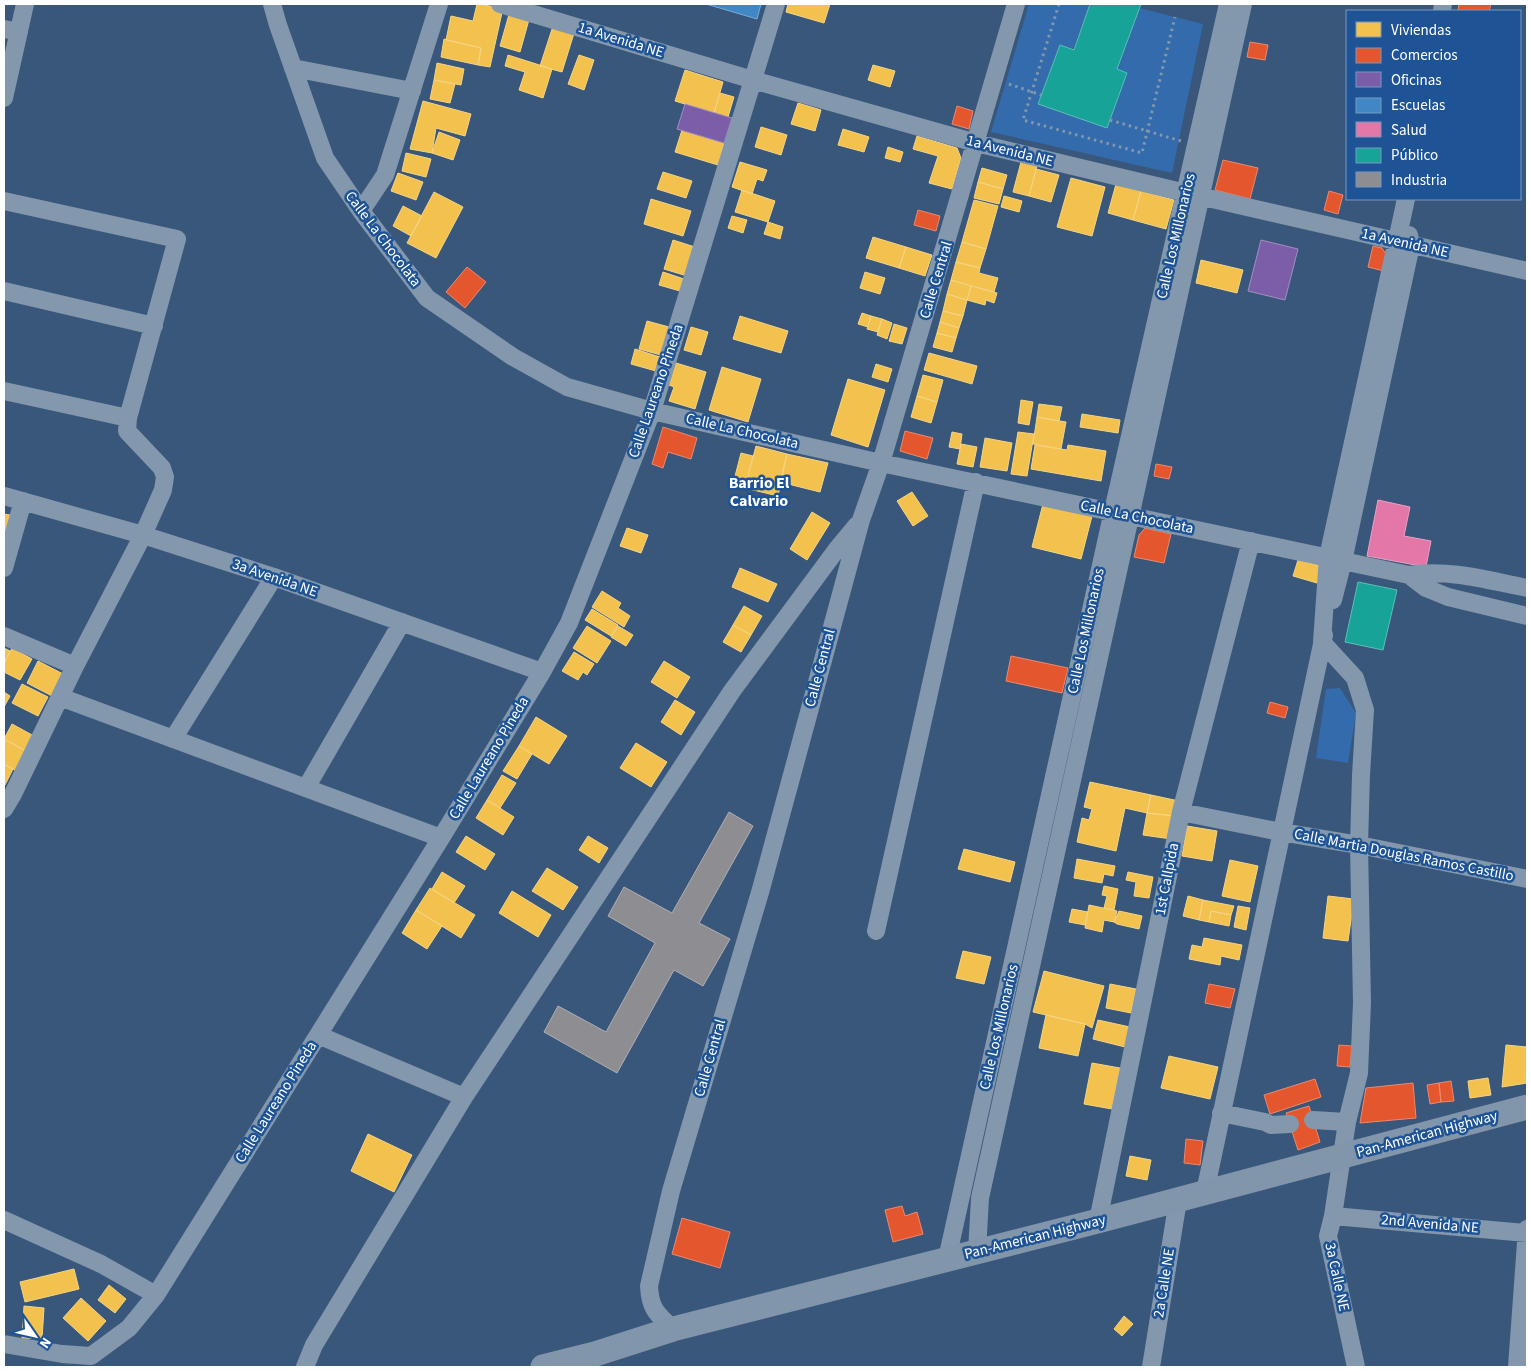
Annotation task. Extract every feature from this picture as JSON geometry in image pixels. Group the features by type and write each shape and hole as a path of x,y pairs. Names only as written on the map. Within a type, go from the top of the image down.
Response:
{"highway":[{"name":"Pan-American Highway","path":"543,1367 585,1362 672,1329 1098,1221 1527,1108"}],"street":[{"path":"4,98 12,30 26,4"},
{"name":"Calle La Chocolata","path":"272,4 325,158 361,212 427,298 513,357 567,387 652,411 1409,575 1430,572 1451,573 1527,588"},
{"path":"361,212 385,175 439,4"},
{"name":"1a Avenida NE","path":"500,4 526,7 753,80 976,143 1193,195 1527,271"},
{"name":"Calle Laureano Pineda","path":"4,1344 62,1354 91,1356 129,1328 156,1295 441,838 542,672 569,623 652,411 776,4"},
{"name":"Calle Central","path":"672,1329 656,1314 650,1301 649,1286 671,1191 760,889 861,520 881,462 1016,4"},
{"name":"Calle Los Millonarios","path":"977,1252 980,1198 1095,684 1193,195 1196,146 1228,4"},
{"name":"Calle Los Millonarios","path":"947,1259 1112,511 1243,4"},
{"path":"293,68 412,91"},
{"path":"4,201 177,239 128,418 128,431 162,468 165,478 163,490 144,534 75,666 4,809"},
{"path":"1205,1192 1322,642 1336,559 1404,243 1405,203"},
{"path":"4,291 154,326"},
{"path":"4,391 128,418"},
{"path":"876,931 976,482"},
{"name":"3a Avenida NE","path":"4,496 144,534 274,577 542,672"},
{"path":"4,568 23,501"},
{"path":"305,1367 314,1345 464,1097 732,691 837,549 861,520"},
{"name":"1st Callpida","path":"1098,1221 1181,812 1251,541"},
{"name":"Calle La Chocolata","path":"1409,575 1426,588 1448,596 1527,616"},
{"path":"173,739 274,577"},
{"path":"306,788 402,622"},
{"path":"4,636 75,666"},
{"name":"3a Calle NE","path":"1322,642 1355,678 1365,710 1358,845 1362,1003 1359,1073 1347,1122 1333,1216 1328,1236 1356,1367"},
{"path":"60,697 441,838"},
{"name":"Calle Martia Douglas Ramos Castillo","path":"1181,812 1527,879"},
{"path":"318,1035 464,1097"},
{"path":"1221,1112 1271,1125 1290,1124"},
{"path":"1313,1120 1347,1122"},
{"name":"2a Calle NE","path":"1151,1367 1178,1200"},
{"name":"2nd Avenida NE","path":"1333,1216 1527,1233"},
{"path":"4,1220 101,1264 156,1295"},
{"path":"1517,1367 1527,1229"}],"path":[{"path":"1059,4 1023,120 1142,152 1175,17"},
{"path":"995,78 1041,95"},
{"path":"1110,120 1196,146"}],"shaded area":[{"path":"1029,4 1090,4 1073,50 1060,45 1038,103 1107,128 1127,73 1117,69 1139,8 1203,24 1172,173 991,132"},
{"path":"1340,688 1356,713 1348,763 1316,758 1326,689"}],"building: Viviendas":[{"path":"477,4 503,8 490,67 478,65 481,48 446,40 451,16 473,21"},
{"path":"788,4 830,4 824,23 786,12"},
{"path":"510,11 530,16 520,52 500,46"},
{"path":"554,23 575,30 562,72 540,66"},
{"path":"444,39 481,48 478,65 441,57"},
{"path":"508,55 552,69 543,98 519,90 525,72 505,66"},
{"path":"579,55 594,60 584,90 568,84"},
{"path":"437,63 464,69 461,85 434,80"},
{"path":"873,65 895,71 890,87 868,80"},
{"path":"685,70 723,82 714,113 675,101"},
{"path":"434,80 455,84 450,103 430,99"},
{"path":"720,93 734,97 728,117 714,113"},
{"path":"423,101 471,114 465,136 436,128 432,153 410,149"},
{"path":"798,103 821,110 815,131 791,124"},
{"path":"761,127 787,135 781,155 755,147"},
{"path":"843,129 869,137 864,152 838,145"},
{"path":"682,130 724,143 718,165 675,152"},
{"path":"439,132 460,140 453,160 432,153"},
{"path":"917,136 957,148 961,158 952,189 929,183 938,156 913,149"},
{"path":"888,147 903,152 900,162 885,158"},
{"path":"406,153 431,159 426,177 402,171"},
{"path":"740,162 767,170 763,181 757,179 752,194 732,187"},
{"path":"1021,162 1037,166 1029,196 1013,192"},
{"path":"982,168 1007,175 1003,189 978,182"},
{"path":"1036,169 1059,175 1051,202 1029,196"},
{"path":"663,172 692,181 686,198 657,189"},
{"path":"398,173 423,182 416,200 391,191"},
{"path":"1071,178 1105,187 1092,236 1057,227"},
{"path":"978,182 1003,189 999,204 974,198"},
{"path":"1116,184 1141,191 1133,220 1108,213"},
{"path":"742,190 775,201 768,222 735,212"},
{"path":"1141,191 1174,200 1166,229 1133,220"},
{"path":"434,192 463,207 436,258 407,243"},
{"path":"1004,196 1022,201 1019,212 1001,207"},
{"path":"651,199 691,211 683,236 644,224"},
{"path":"974,200 998,206 986,249 962,242"},
{"path":"403,206 422,216 411,236 393,226"},
{"path":"732,216 747,220 743,233 728,228"},
{"path":"768,222 783,227 780,239 764,234"},
{"path":"873,237 906,247 899,268 866,258"},
{"path":"673,240 695,247 687,276 664,269"},
{"path":"962,242 986,249 980,268 956,262"},
{"path":"906,247 932,255 925,276 899,268"},
{"path":"1201,260 1243,270 1237,293 1196,283"},
{"path":"956,262 980,268 979,273 998,278 994,292 951,280"},
{"path":"663,272 684,279 680,291 659,285"},
{"path":"865,272 885,278 880,294 860,288"},
{"path":"951,280 971,286 967,300 947,294"},
{"path":"971,286 997,293 994,303 986,300 985,305 967,300"},
{"path":"947,294 967,300 963,316 943,311"},
{"path":"943,311 963,316 959,328 940,322"},
{"path":"862,313 871,316 868,327 858,324"},
{"path":"740,316 788,331 781,353 733,339"},
{"path":"871,316 882,319 878,332 867,329"},
{"path":"882,319 892,323 887,339 877,335"},
{"path":"647,321 669,327 661,355 639,349"},
{"path":"940,322 959,328 956,338 937,333"},
{"path":"894,324 907,328 902,344 889,341"},
{"path":"691,327 708,332 701,355 684,350"},
{"path":"937,333 956,338 952,352 933,347"},
{"path":"635,349 660,357 656,371 631,364"},
{"path":"929,353 977,366 972,384 924,370"},
{"path":"676,363 706,372 695,409 669,401 674,387 669,385"},
{"path":"876,364 892,369 888,382 872,377"},
{"path":"722,367 761,379 748,422 709,410"},
{"path":"923,375 943,380 937,402 917,396"},
{"path":"848,379 885,390 868,447 831,435"},
{"path":"917,396 937,402 931,423 911,417"},
{"path":"1021,400 1033,402 1029,425 1018,423"},
{"path":"1039,404 1062,407 1059,421 1037,417"},
{"path":"1082,414 1120,420 1118,433 1080,427"},
{"path":"1037,417 1066,422 1061,449 1033,444"},
{"path":"952,432 962,434 960,449 949,447"},
{"path":"1018,432 1034,434 1027,476 1011,474"},
{"path":"985,438 1012,443 1007,471 980,467"},
{"path":"961,444 977,447 973,467 957,464"},
{"path":"1035,445 1067,450 1068,445 1106,451 1101,481 1031,469"},
{"path":"756,446 787,454 778,496 745,488"},
{"path":"741,453 753,456 745,488 733,484"},
{"path":"787,454 828,463 820,492 780,482"},
{"path":"912,492 928,516 913,526 897,501"},
{"path":"1043,504 1092,516 1081,559 1032,547"},
{"path":"812,512 830,523 807,560 790,549"},
{"path":"4,514 10,515 4,539"},
{"path":"627,528 648,535 641,553 620,546"},
{"path":"1298,560 1321,566 1317,583 1293,576"},
{"path":"740,568 777,584 768,602 732,587"},
{"path":"602,591 621,603 618,608 630,616 624,627 592,607"},
{"path":"744,606 762,616 751,635 733,625"},
{"path":"592,609 618,625 611,636 585,620"},
{"path":"733,625 751,635 741,652 723,642"},
{"path":"587,626 611,641 597,663 573,648"},
{"path":"618,626 633,635 626,646 611,637"},
{"path":"4,648 10,651 4,664"},
{"path":"12,648 32,659 20,680 4,672 4,664"},
{"path":"574,652 594,664 587,675 583,672 578,680 562,671"},
{"path":"38,661 65,675 54,697 27,683"},
{"path":"664,661 690,677 677,698 651,682"},
{"path":"22,684 48,697 38,716 12,703"},
{"path":"4,692 10,696 4,707"},
{"path":"675,700 695,712 681,735 661,722"},
{"path":"536,717 567,736 549,764 519,746"},
{"path":"12,724 34,736 26,751 4,739"},
{"path":"6,740 28,752 18,772 4,764 4,744"},
{"path":"636,743 667,762 651,787 620,768"},
{"path":"519,746 532,754 517,779 503,771"},
{"path":"4,764 13,769 5,785 4,785"},
{"path":"502,775 516,783 500,808 487,800"},
{"path":"1090,782 1151,795 1147,813 1125,808 1116,851 1077,842 1082,818 1089,820 1092,809 1084,807"},
{"path":"1151,795 1179,801 1175,816 1147,813"},
{"path":"487,800 514,817 503,835 476,818"},
{"path":"1147,813 1175,816 1171,839 1143,835"},
{"path":"1187,826 1217,831 1212,861 1182,856"},
{"path":"466,836 495,854 485,870 456,852"},
{"path":"588,836 608,848 599,863 579,850"},
{"path":"964,849 1015,862 1010,882 958,869"},
{"path":"1077,859 1115,866 1113,876 1104,874 1102,883 1074,878"},
{"path":"1230,860 1258,866 1250,902 1222,896"},
{"path":"547,868 578,887 563,910 532,891"},
{"path":"442,872 465,886 454,903 432,889"},
{"path":"1128,872 1153,877 1149,898 1134,896 1136,882 1126,880"},
{"path":"1104,886 1118,889 1114,910 1104,908 1107,896 1102,895"},
{"path":"430,888 475,915 461,938 416,910"},
{"path":"512,891 551,915 538,937 499,913"},
{"path":"1188,896 1203,900 1199,920 1183,916"},
{"path":"1328,896 1354,899 1348,941 1323,938"},
{"path":"1203,900 1234,906 1231,915 1211,911 1209,922 1199,920"},
{"path":"1089,905 1117,911 1114,922 1104,920 1102,932 1085,928"},
{"path":"1238,906 1250,908 1246,930 1234,927"},
{"path":"1072,909 1088,912 1085,925 1069,922"},
{"path":"416,910 442,926 427,949 402,933"},
{"path":"1119,911 1142,916 1139,929 1114,922"},
{"path":"1211,911 1231,915 1229,926 1209,922"},
{"path":"1204,938 1242,945 1239,960 1221,956 1220,965 1189,959 1192,945 1202,947"},
{"path":"963,951 991,957 984,984 956,978"},
{"path":"1044,971 1104,986 1092,1028 1085,1024 1033,1012"},
{"path":"1110,984 1136,989 1131,1013 1106,1008"},
{"path":"1046,1015 1085,1024 1078,1056 1039,1048"},
{"path":"1098,1020 1130,1027 1125,1047 1093,1039"},
{"path":"1506,1045 1527,1047 1527,1083 1502,1087"},
{"path":"1169,1056 1218,1067 1210,1099 1161,1088"},
{"path":"1092,1063 1120,1068 1112,1109 1084,1104"},
{"path":"1488,1078 1491,1095 1470,1098 1468,1081"},
{"path":"368,1134 412,1155 394,1192 351,1171"},
{"path":"1130,1156 1151,1160 1147,1180 1126,1176"},
{"path":"74,1269 79,1289 25,1302 20,1282"},
{"path":"109,1285 126,1299 115,1313 98,1300"},
{"path":"81,1298 106,1321 88,1341 63,1318"},
{"path":"24,1306 44,1308 42,1339 22,1338"},
{"path":"1124,1316 1133,1324 1122,1336 1114,1329"}],"building: Comercios":[{"path":"1459,4 1491,4 1489,10 1458,10"},
{"path":"1250,42 1268,45 1265,60 1247,57"},
{"path":"957,106 973,111 969,129 952,124"},
{"path":"1223,160 1258,168 1250,199 1215,190"},
{"path":"1329,191 1343,195 1338,214 1324,210"},
{"path":"918,210 940,216 936,231 914,225"},
{"path":"1373,246 1382,248 1388,257 1384,271 1368,267"},
{"path":"467,267 486,282 465,308 446,292"},
{"path":"663,427 697,438 691,459 668,452 663,468 652,464"},
{"path":"905,431 933,438 927,459 900,451"},
{"path":"1156,464 1172,467 1169,479 1154,476"},
{"path":"1145,528 1171,534 1164,563 1134,557 1139,535"},
{"path":"1011,656 1068,668 1062,693 1006,681"},
{"path":"1270,702 1288,707 1285,718 1267,713"},
{"path":"1209,984 1235,989 1230,1008 1205,1003"},
{"path":"1339,1045 1352,1046 1350,1067 1337,1066"},
{"path":"1315,1079 1321,1097 1270,1114 1264,1095"},
{"path":"1451,1081 1454,1101 1441,1102 1439,1083"},
{"path":"1413,1083 1416,1118 1360,1123 1366,1088"},
{"path":"1439,1083 1441,1102 1430,1104 1427,1085"},
{"path":"1309,1106 1320,1142 1298,1150 1286,1113"},
{"path":"1186,1139 1203,1141 1200,1165 1184,1163"},
{"path":"902,1206 905,1216 917,1212 923,1234 893,1242 885,1210"},
{"path":"682,1218 730,1232 720,1268 672,1254"}],"building: Oficinas":[{"path":"685,104 732,118 724,143 677,129"},
{"path":"1261,240 1298,249 1285,300 1248,291"}],"building: Escuelas":[{"path":"706,4 761,4 757,19"}],"building: Salud":[{"path":"1378,500 1410,507 1404,536 1431,541 1426,567 1367,556"}],"building: Público":[{"path":"1090,4 1141,4 1117,69 1127,73 1107,128 1038,104 1060,45 1074,50"},
{"path":"1358,582 1397,590 1383,650 1345,642"}],"building: Industria":[{"path":"729,812 753,826 699,923 730,939 703,986 674,970 617,1073 544,1032 558,1006 606,1032 655,943 608,916 624,887 672,913"}],"district":[{"name":"Barrio El Calvario","path":"759,492"}]}
